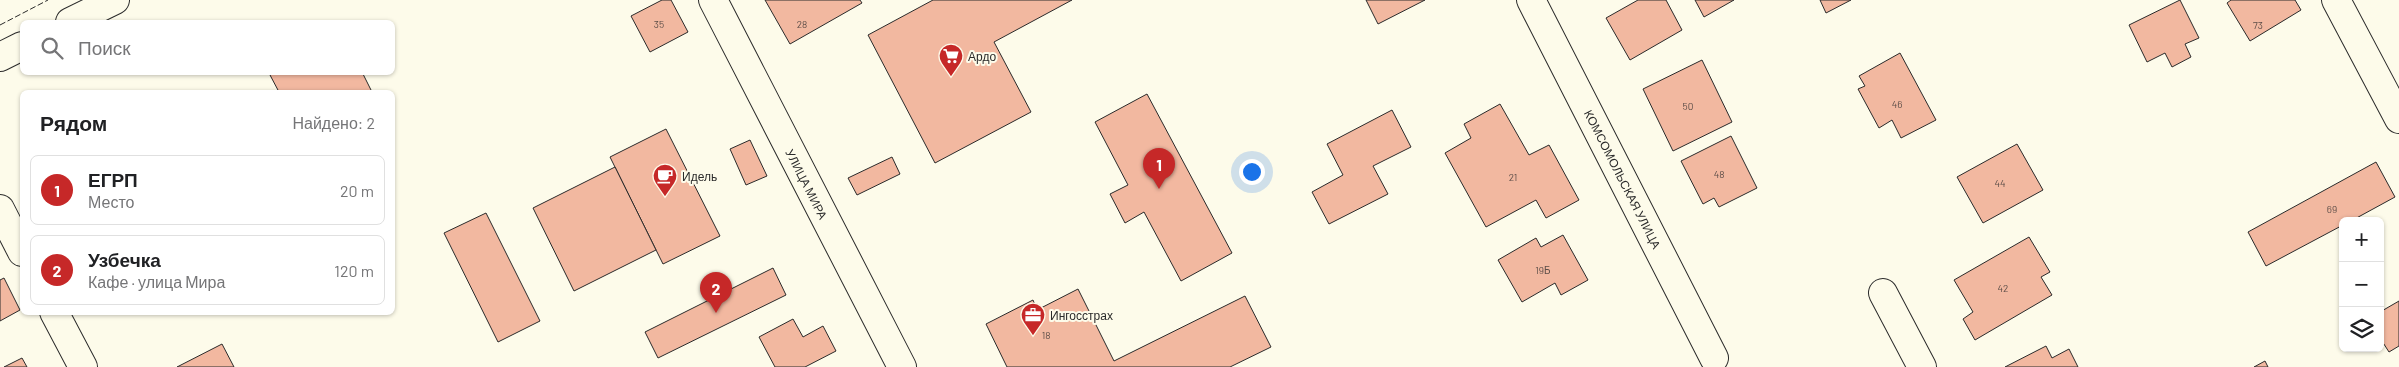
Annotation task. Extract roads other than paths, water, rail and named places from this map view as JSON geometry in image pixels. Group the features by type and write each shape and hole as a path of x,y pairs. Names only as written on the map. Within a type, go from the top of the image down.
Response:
{"street":[{"path":"74,20 115,0"},
{"name":"УЛИЦА МИРА","path":"713,0 902,367"},
{"name":"КОМСОМОЛЬСКАЯ УЛИЦА","path":"1531,0 1714,358"},
{"path":"2336,0 2399,119"},
{"path":"0,58 20,47"},
{"path":"0,209 20,248"},
{"path":"1883,293 1922,367"},
{"path":"56,315 83,367"}],"place":[{"name":"Ардо","path":"951,77"},
{"name":"ЕГРП","path":"1159,189"},
{"name":"Идель","path":"665,197"},
{"name":"Узбечка","path":"716,313"},
{"name":"Ингосстрах","path":"1033,336"}]}
